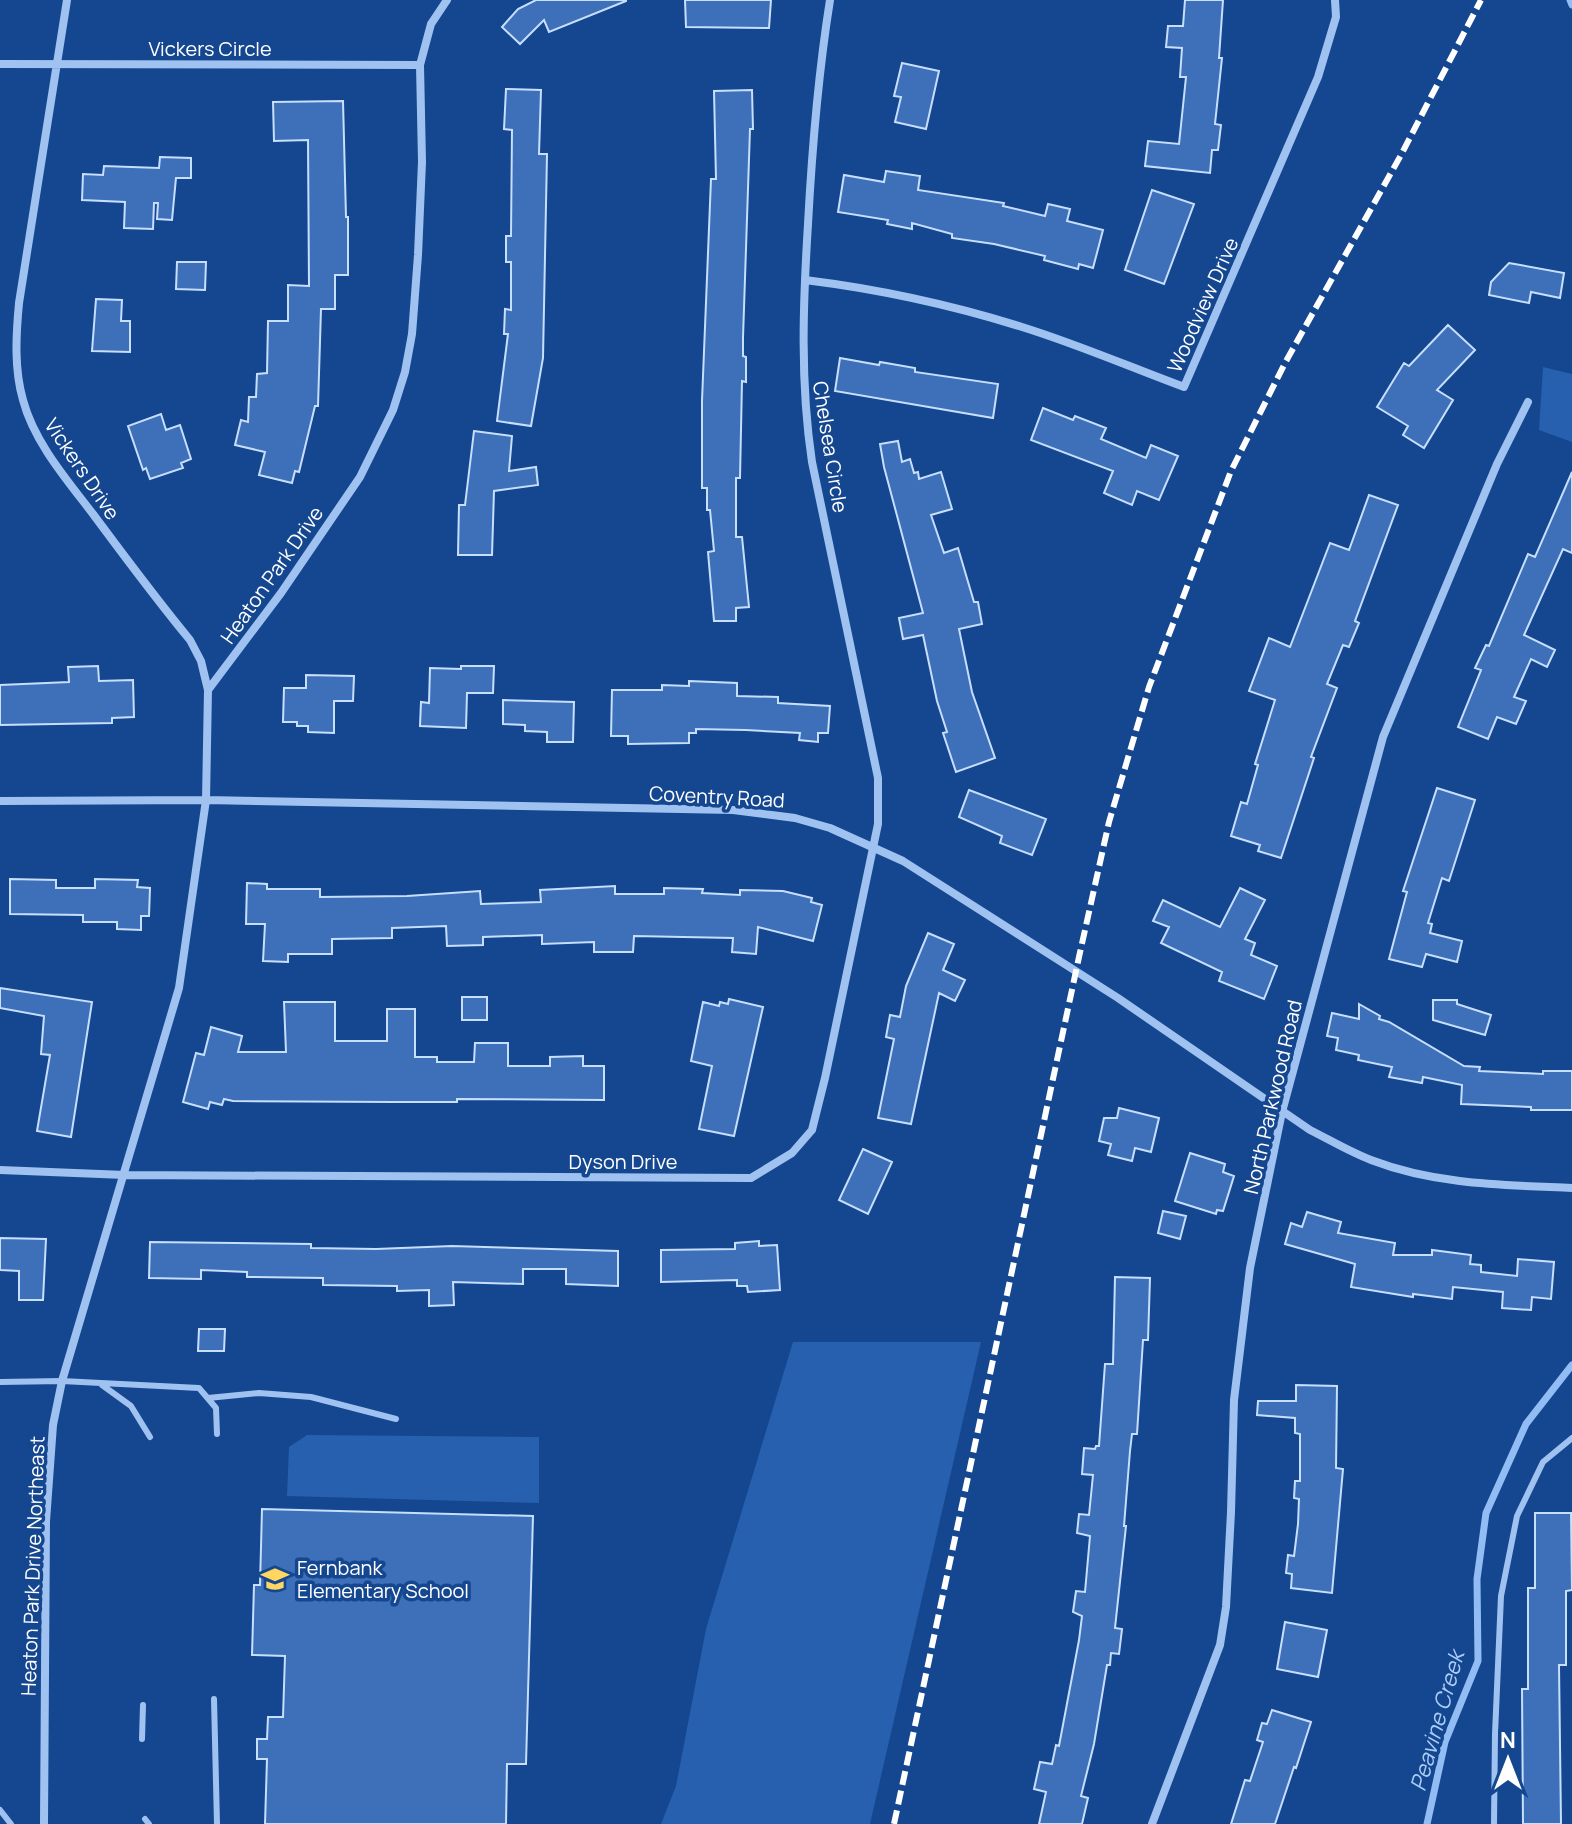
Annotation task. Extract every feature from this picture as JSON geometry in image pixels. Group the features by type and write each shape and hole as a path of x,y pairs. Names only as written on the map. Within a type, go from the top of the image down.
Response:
{"street":[{"name":"Vickers Drive","path":"67,0 19,303 16,335 22,400 45,447 72,486 190,640 201,661 208,690"},
{"name":"Heaton Park Drive","path":"208,690 272,605 360,477 393,410 405,372 412,334 422,162 420,65 431,24 447,0"},
{"name":"Chelsea Circle","path":"830,0 814,120 805,280 805,410 812,462 878,778 878,824 872,846"},
{"name":"Woodview Drive","path":"805,280 851,286 997,319 1184,387 1318,77 1336,17 1335,0"},
{"name":"Vickers Circle","path":"0,64 420,65"},
{"name":"North Parkwood Road","path":"1152,1824 1220,1645 1230,1541 1234,1400 1250,1268 1282,1112 1383,737 1497,464 1528,402"},
{"path":"125,1175 179,988 206,800 208,690"},
{"name":"Coventry Road","path":"0,801 206,800 733,810 795,818 830,828 903,861 1118,998 1282,1112 1341,1146 1402,1170 1457,1182 1572,1188"},
{"name":"Dyson Drive","path":"0,1170 125,1175 751,1178 792,1153 812,1130 872,846"},
{"name":"Heaton Park Drive Northeast","path":"44,1824 46,1521 53,1425 62,1381 125,1175"}],"lane":[{"path":"0,1382 62,1381 199,1388 216,1408 217,1434"},
{"path":"102,1385 131,1406 150,1437"},
{"path":"208,1398 259,1393 311,1397 396,1419"},
{"path":"1494,1824 1501,1596 1517,1516 1543,1462 1572,1438"},
{"path":"214,1699 217,1824"},
{"path":"142,1739 143,1705"},
{"path":"0,1810 11,1824"}],"shaded area":[{"path":"1543,367 1572,374 1572,442 1539,430"},
{"path":"793,1342 981,1342 870,1824 661,1824 676,1786 706,1629"},
{"path":"307,1435 539,1437 539,1503 287,1496 289,1447"}],"building":[{"path":"536,0 626,1 549,32 544,20 520,44 502,27 518,9"},
{"path":"685,0 771,0 769,28 686,27"},
{"path":"1185,0 1223,0 1219,58 1222,58 1215,124 1221,125 1218,150 1212,150 1210,173 1145,166 1148,141 1179,144 1186,77 1180,77 1182,48 1166,47 1168,26 1183,26"},
{"path":"902,63 939,71 926,129 895,122 901,97 894,96"},
{"path":"506,89 541,90 539,154 547,154 543,358 531,426 497,421 508,334 504,334 505,309 511,310 511,262 506,262 506,236 511,236 512,130 504,129"},
{"path":"752,90 753,129 750,129 743,338 746,382 742,381 740,478 736,478 736,537 742,537 749,607 736,608 736,621 714,621 708,552 714,551 710,510 707,510 707,488 702,488 702,401 711,179 716,179 714,91"},
{"path":"343,101 348,275 335,275 335,309 321,309 318,406 315,406 299,472 295,471 292,483 259,475 265,452 235,445 241,420 248,422 249,397 256,397 257,374 267,373 268,321 288,321 288,285 309,286 308,140 274,141 273,102"},
{"path":"160,157 191,158 191,178 176,178 172,220 157,219 158,203 154,203 153,229 124,228 125,202 82,200 83,174 103,175 104,166 159,168"},
{"path":"886,171 920,176 918,190 1004,203 1003,206 1045,216 1048,204 1070,209 1067,221 1103,230 1093,268 1079,264 1078,269 1044,260 1045,256 952,238 952,234 912,223 912,229 887,224 888,220 838,212 844,175 884,182"},
{"path":"1152,190 1194,204 1164,284 1125,270"},
{"path":"177,262 206,262 205,290 176,289"},
{"path":"1509,263 1564,273 1560,298 1531,292 1529,303 1489,295 1491,282"},
{"path":"96,299 122,300 121,321 130,321 130,352 92,351"},
{"path":"1448,325 1475,350 1437,390 1453,400 1424,448 1403,435 1408,426 1377,407 1404,363 1409,366"},
{"path":"840,358 879,365 880,362 915,368 915,372 998,384 993,418 835,391"},
{"path":"1043,408 1106,428 1101,439 1146,458 1151,445 1178,456 1159,500 1137,491 1132,505 1104,493 1113,471 1031,440"},
{"path":"161,414 166,430 180,425 191,459 181,463 183,468 150,479 146,468 143,470 128,426"},
{"path":"474,431 512,436 509,471 536,467 538,485 494,491 492,555 458,555 459,505 465,505"},
{"path":"898,441 902,462 910,459 919,479 941,472 952,509 931,515 944,553 958,548 974,602 978,602 982,624 959,629 972,692 995,758 956,772 943,733 947,732 923,635 903,639 899,618 923,613 880,444"},
{"path":"1572,472 1572,553 1563,549 1524,635 1555,650 1547,667 1531,659 1514,697 1526,701 1516,724 1497,717 1488,739 1458,727 1481,670 1475,668 1486,645 1489,646 1528,554 1535,557"},
{"path":"1369,495 1398,505 1355,621 1359,623 1349,647 1343,645 1327,684 1337,688 1311,757 1314,758 1281,858 1258,851 1260,845 1231,836 1241,802 1247,804 1258,765 1255,764 1275,700 1249,691 1269,638 1290,647 1330,543 1349,550"},
{"path":"98,666 99,681 133,680 134,717 112,718 112,723 0,725 0,685 69,682 68,667"},
{"path":"461,666 494,666 493,693 467,693 466,728 420,726 421,702 429,703 430,668 461,669"},
{"path":"306,675 354,676 353,701 334,701 334,733 308,732 308,726 283,722 284,688 306,688"},
{"path":"689,681 737,683 737,696 778,697 778,703 830,706 828,733 818,733 818,742 799,740 800,733 746,730 696,729 696,733 689,733 689,743 628,744 628,736 611,736 612,690 662,690 662,685 689,686"},
{"path":"503,700 574,702 573,742 547,742 547,732 525,731 525,725 503,724"},
{"path":"1437,788 1475,800 1449,881 1442,878 1428,923 1432,924 1430,933 1462,941 1457,962 1426,954 1422,967 1389,959 1407,892 1403,891"},
{"path":"969,790 1046,819 1032,855 1000,843 1002,836 959,817"},
{"path":"10,879 56,880 56,888 95,888 95,879 138,880 137,887 150,888 149,916 141,916 141,930 117,929 117,922 83,922 83,915 10,914"},
{"path":"247,883 267,884 267,889 320,889 320,897 480,891 481,904 541,902 540,890 615,886 615,894 664,894 664,888 703,889 702,893 740,895 740,890 783,891 812,898 811,902 822,905 813,941 758,927 756,954 732,952 733,938 634,936 633,952 594,952 594,942 542,944 542,935 483,937 483,945 447,946 446,926 392,928 392,938 332,939 332,954 288,954 288,962 263,961 265,924 246,924"},
{"path":"1240,888 1265,900 1245,939 1255,943 1251,955 1277,966 1264,999 1219,981 1222,972 1161,943 1169,927 1153,921 1163,900 1220,927"},
{"path":"928,933 954,944 943,970 965,980 955,1001 939,993 911,1124 878,1118 894,1039 886,1037 890,1015 900,1017 906,986"},
{"path":"0,988 92,1002 71,1137 37,1131 50,1055 41,1054 44,1016 0,1008"},
{"path":"462,997 487,997 487,1020 462,1020"},
{"path":"729,999 763,1007 734,1136 699,1129 712,1066 691,1061 703,1002 719,1006 720,1002 728,1004"},
{"path":"1433,1000 1457,1000 1457,1004 1491,1015 1485,1035 1433,1020"},
{"path":"284,1002 335,1002 335,1041 387,1041 387,1009 415,1009 415,1057 437,1057 437,1062 474,1062 475,1043 508,1043 508,1066 550,1066 550,1057 583,1056 583,1066 604,1066 604,1100 394,1102 224,1099 222,1105 210,1102 208,1109 183,1102 196,1053 204,1055 211,1027 242,1036 238,1052 286,1052"},
{"path":"1359,1004 1380,1016 1379,1019 1464,1066 1480,1067 1479,1071 1543,1074 1543,1071 1572,1071 1572,1110 1461,1104 1462,1085 1423,1077 1422,1083 1389,1077 1392,1067 1358,1060 1359,1055 1336,1050 1338,1038 1327,1036 1332,1013 1359,1019"},
{"path":"1119,1108 1159,1118 1151,1152 1135,1148 1132,1161 1108,1155 1111,1144 1099,1141 1104,1118 1117,1118"},
{"path":"863,1149 892,1162 868,1214 839,1200"},
{"path":"1190,1153 1225,1164 1223,1172 1234,1176 1223,1211 1217,1210 1216,1214 1175,1201"},
{"path":"1163,1211 1186,1216 1180,1239 1158,1233"},
{"path":"1307,1212 1341,1222 1338,1233 1395,1243 1393,1255 1432,1255 1432,1250 1471,1255 1470,1264 1481,1265 1481,1272 1517,1276 1518,1259 1554,1262 1551,1299 1532,1297 1531,1310 1502,1308 1503,1292 1453,1287 1452,1299 1413,1294 1413,1297 1351,1287 1355,1264 1285,1244 1291,1223 1302,1227"},
{"path":"0,1238 46,1239 43,1300 19,1300 19,1271 0,1270"},
{"path":"759,1241 759,1246 777,1245 780,1290 748,1292 747,1286 737,1286 737,1280 661,1282 661,1250 735,1249 735,1243"},
{"path":"150,1242 311,1244 311,1248 452,1246 618,1251 618,1286 566,1284 566,1269 523,1269 523,1284 453,1282 454,1305 429,1306 429,1290 397,1291 397,1286 323,1285 323,1278 247,1277 247,1272 201,1270 201,1279 149,1278"},
{"path":"1115,1277 1150,1278 1148,1340 1143,1340 1137,1434 1132,1434 1130,1451 1115,1628 1122,1629 1119,1654 1111,1653 1110,1665 1107,1665 1094,1744 1081,1796 1088,1798 1082,1824 1039,1824 1046,1792 1034,1789 1040,1762 1052,1764 1056,1745 1059,1746 1079,1640 1082,1616 1073,1612 1076,1591 1085,1592 1090,1536 1077,1533 1079,1514 1089,1515 1093,1475 1082,1474 1084,1448 1095,1449 1099,1446 1105,1364 1113,1364"},
{"path":"199,1329 225,1329 224,1351 198,1351"},
{"path":"1296,1385 1337,1386 1336,1468 1343,1469 1332,1593 1291,1588 1292,1574 1286,1573 1288,1555 1294,1556 1298,1524 1299,1499 1294,1498 1295,1481 1300,1481 1300,1434 1295,1433 1295,1418 1257,1415 1258,1401 1296,1401"},
{"path":"262,1509 533,1516 526,1764 507,1764 506,1824 265,1824 267,1759 257,1759 257,1739 267,1739 268,1717 283,1717 285,1656 252,1655 254,1585 260,1585"},
{"path":"1535,1513 1571,1513 1572,1590 1566,1591 1566,1665 1559,1665 1561,1824 1523,1824 1522,1689 1528,1689 1528,1588 1535,1588"},
{"path":"1285,1622 1327,1630 1318,1677 1277,1669"},
{"path":"1272,1710 1311,1722 1296,1768 1275,1824 1231,1824 1245,1780 1250,1781 1263,1742 1257,1740 1262,1723 1267,1724"}],"waterway":[{"name":"Peavine Creek","path":"1570,0 1572,5"},
{"name":"Peavine Creek","path":"1427,1824 1445,1742 1478,1661 1477,1579 1486,1513 1526,1424 1572,1365"}],"railway":[{"path":"894,1824 1109,822 1149,687 1231,471 1285,363 1401,155 1481,0"}],"place":[{"name":"Fernbank Elementary School","path":"275,1579"}]}
